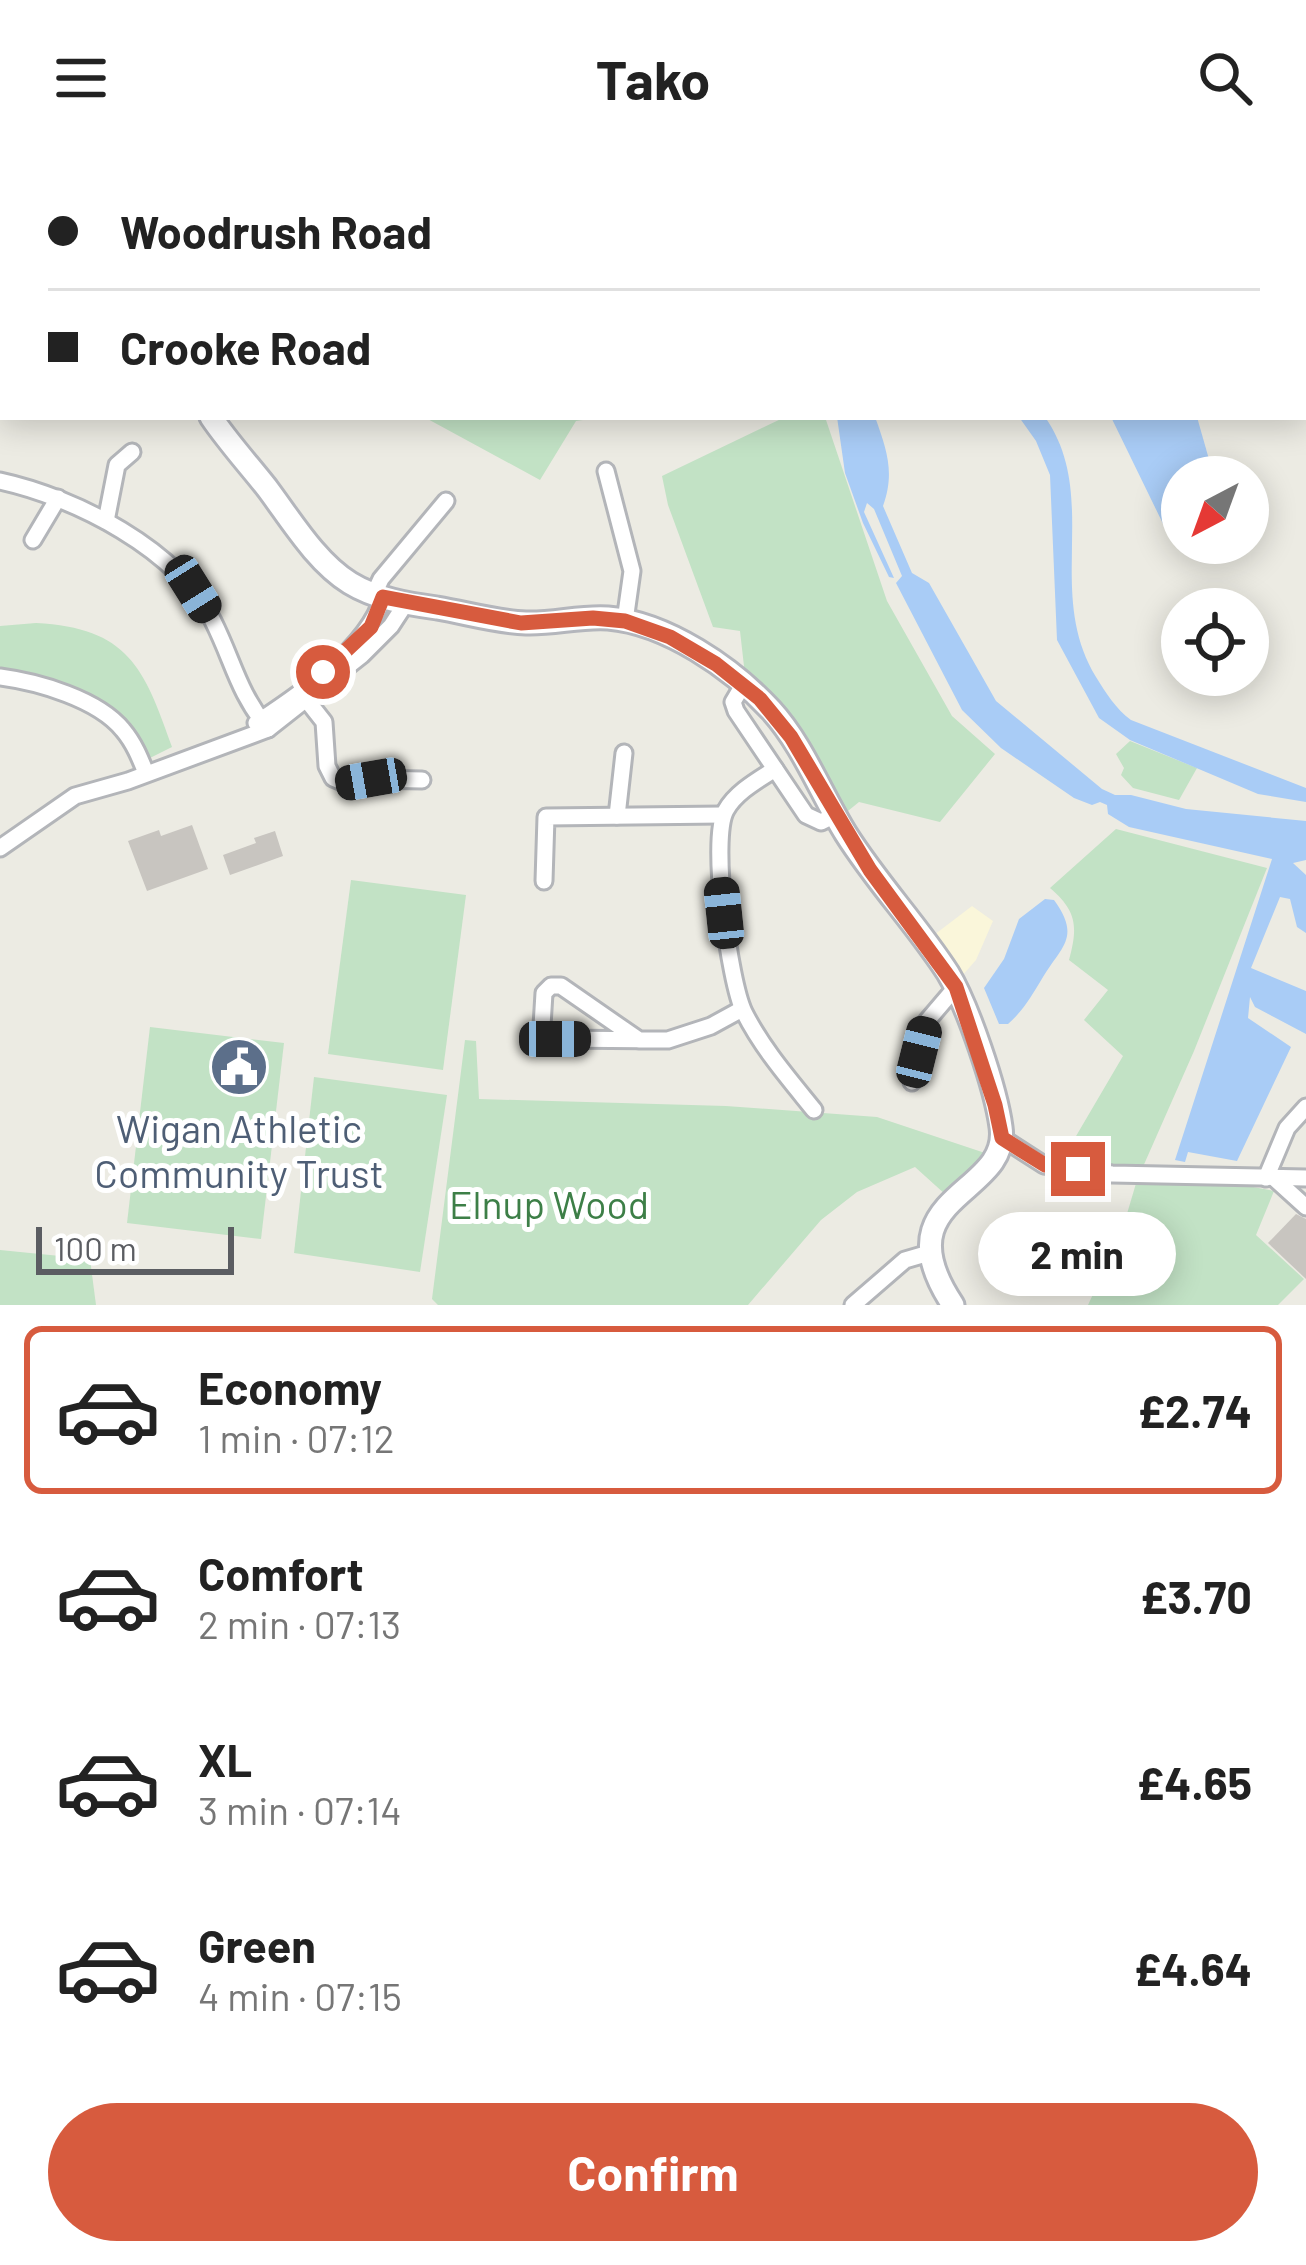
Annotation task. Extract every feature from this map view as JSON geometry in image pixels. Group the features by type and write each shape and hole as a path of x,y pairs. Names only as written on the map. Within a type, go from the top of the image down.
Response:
{"main road":[{"path":"213,420 341,577 378,596 521,623 593,618 625,621 670,637 743,686 780,720 878,881 956,987 995,1105 1002,1138 992,1159 942,1212 932,1230 929,1252 934,1274 953,1305"}],"street":[{"path":"106,521 117,465 132,452"},
{"path":"604,479 632,571 625,621"},
{"path":"0,481 58,497 106,521 193,589 213,621 240,691 264,724"},
{"path":"33,540 58,497"},
{"path":"304,696 371,627 381,579 446,500"},
{"path":"0,848 75,796 217,746 264,724 377,641 406,603"},
{"path":"0,677 49,687 110,717 135,747 146,773"},
{"path":"743,686 733,701 736,711 810,820 821,822 835,815"},
{"path":"304,696 324,722 327,766 333,778 345,784 411,783"},
{"path":"617,816 624,753"},
{"path":"776,769 732,800 722,815 721,889 742,1009 814,1110"},
{"path":"544,881 546,817 722,815"},
{"path":"639,1040 561,986 544,992 542,1026 550,1037 639,1040 684,1037 742,1009"},
{"path":"911,1082 927,1021 956,987"},
{"path":"1270,1178 1287,1128 1306,1107"},
{"path":"1002,1138 1045,1165 1112,1174 1306,1178"},
{"path":"1270,1178 1306,1207"},
{"path":"853,1305 905,1260 929,1252"}],"shaded area":[{"path":"972,906 993,921 976,960 962,976 930,938"}],"green space":[{"path":"430,420 583,420 576,421 540,480"},
{"path":"779,420 826,420 887,601 952,716 995,754 940,822 859,802 843,815 745,675 740,631 713,627 662,476"},
{"path":"36,623 92,633 128,657 152,695 172,747 148,759 122,719 97,699 49,680 0,672 0,626"},
{"path":"1130,741 1197,768 1179,800 1133,788 1121,775 1124,768 1116,754"},
{"path":"1116,829 1267,868 1142,1169 1062,1160 1123,1056 1084,1020 1108,990 1069,960 1073,920 1066,904 1050,888"},
{"path":"351,880 466,895 443,1070 328,1054"},
{"path":"150,1027 284,1043 261,1239 127,1223"},
{"name":"Elnup Wood","path":"465,1040 476,1041 479,1099 726,1106 877,1117 985,1153 946,1195 915,1167 857,1192 821,1220 748,1305 438,1305 432,1299"},
{"path":"314,1077 447,1095 420,1272 294,1253"},
{"path":"1137,1180 1274,1191 1256,1235 1304,1279 1278,1305 1088,1305 1121,1234"},
{"path":"0,1250 90,1259 96,1305 0,1305"}],"water":[{"path":"837,420 876,420 888,462 883,506 912,573 929,583 996,701 1102,789 1186,809 1306,821 1306,860 1293,863 1306,875 1306,933 1297,927 1290,899 1280,897 1251,968 1306,991 1306,1034 1255,1007 1250,997 1248,1018 1291,1047 1237,1161 1188,1152 1185,1162 1175,1160 1272,859 1129,827 1108,814 1107,805 1074,798 1001,748 962,710 896,583 902,576 874,509 867,503 864,512 894,578 889,577 863,523 845,473"},
{"path":"1021,420 1047,420 1061,448 1072,512 1074,612 1081,645 1112,700 1131,720 1306,788 1306,802 1258,794 1130,740 1099,718 1057,640 1050,475"},
{"path":"1112,420 1198,420 1208,456 1161,456 1161,520"},
{"path":"1045,899 1054,900 1062,913 1066,941 1023,1008 1008,1024 999,1024 984,988 1004,959 1019,919"}],"building":[{"path":"192,825 208,869 147,891 128,841"},
{"path":"275,831 283,856 230,875 223,855"},
{"path":"1296,1214 1306,1219 1306,1279 1268,1243"}],"place":[{"name":"Wigan Athletic Community Trust","path":"239,1067"}],"route":[{"path":"323,672 371,627 383,597 521,623 593,618 625,621 670,637 716,664 780,720 860,856 946,970 967,1014 1002,1138 1045,1165 1078,1169"}]}
